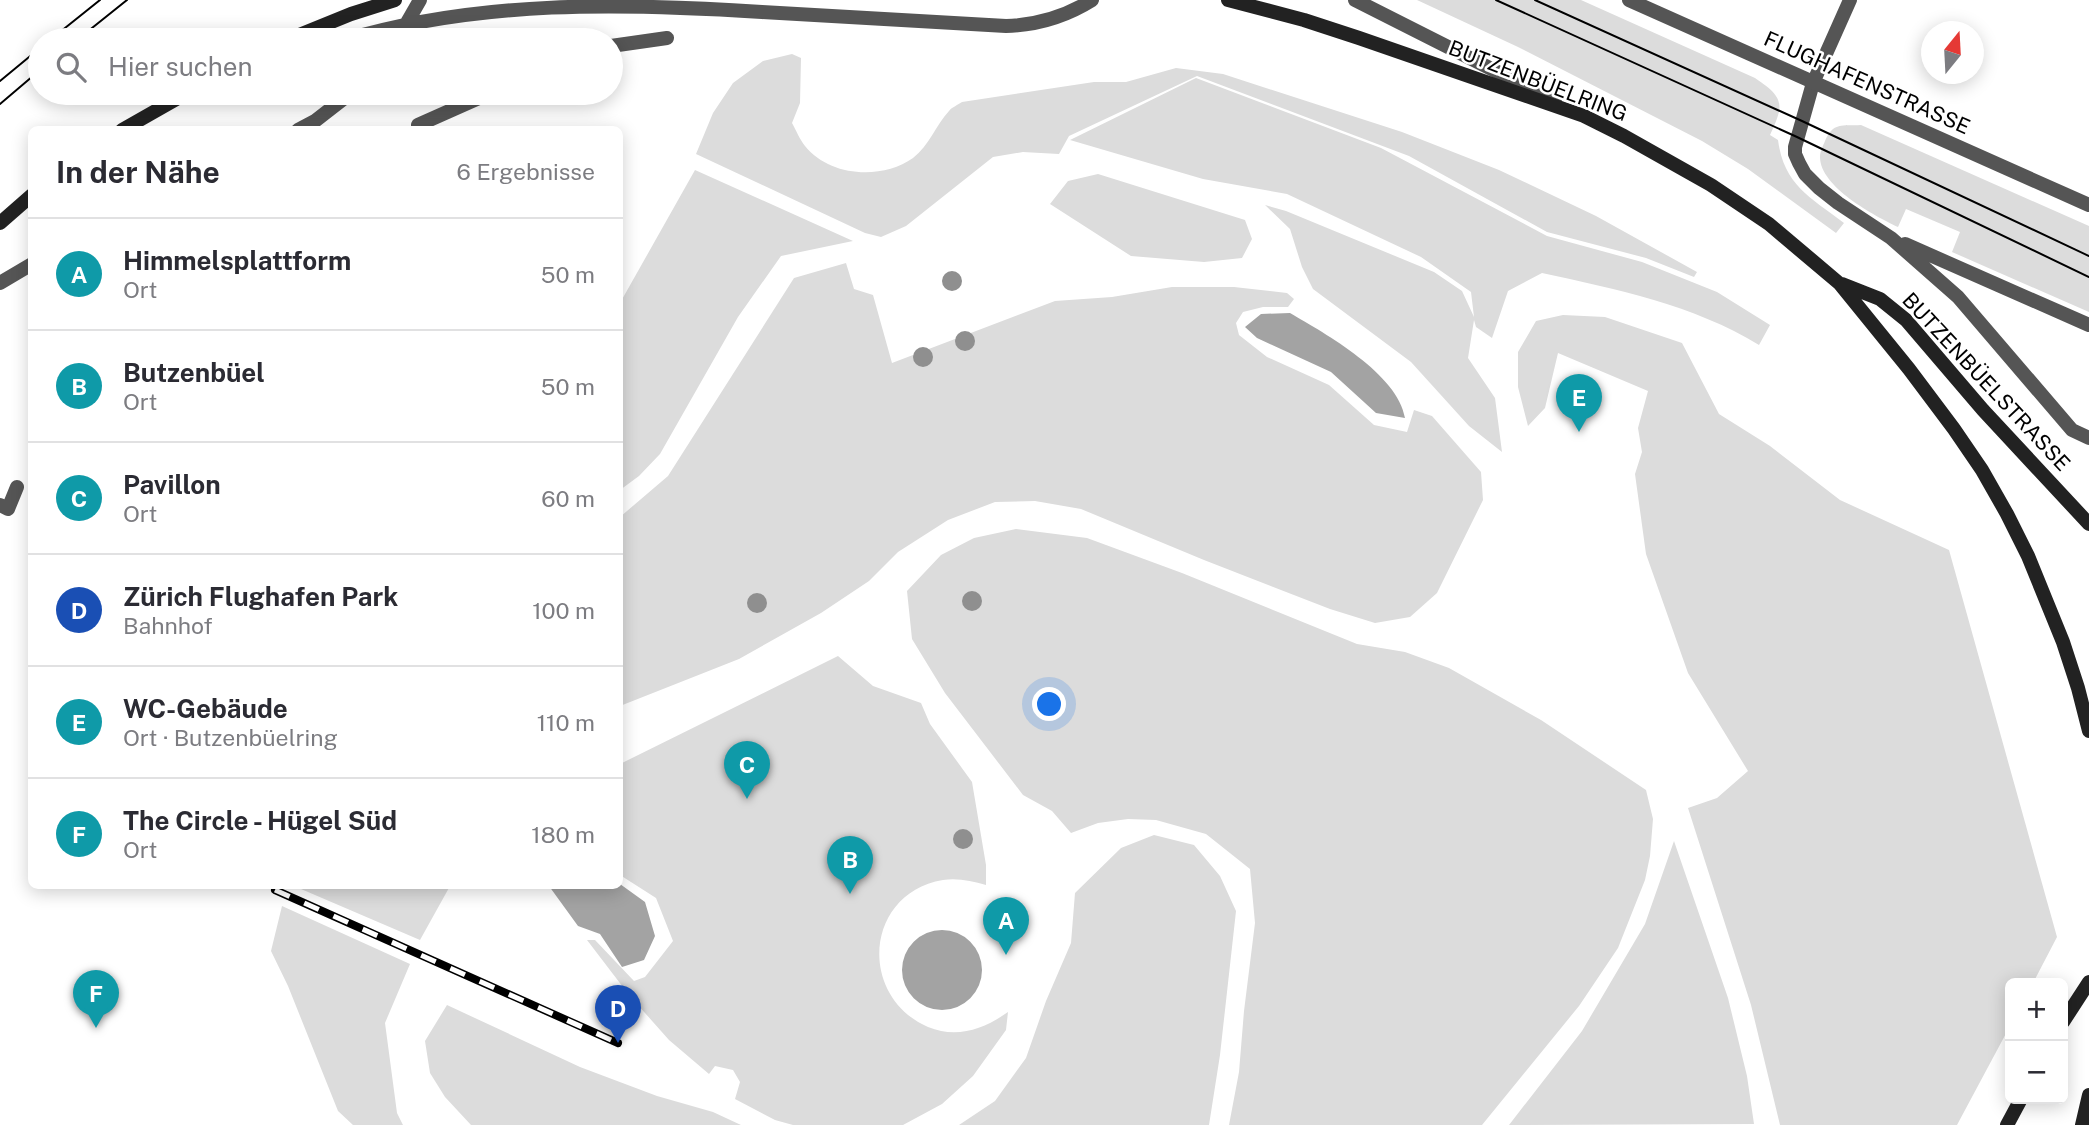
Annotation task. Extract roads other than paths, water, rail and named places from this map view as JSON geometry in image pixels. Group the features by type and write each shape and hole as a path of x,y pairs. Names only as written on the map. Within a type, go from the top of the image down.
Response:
{"main road":[{"path":"317,28 395,0"},
{"name":"BUTZENBÜELRING","path":"1228,0 1346,33 1584,116 1711,185 1769,223 1840,284"},
{"path":"129,126 165,105"},
{"path":"0,223 28,198"},
{"path":"1840,284 1954,429 2007,514 2028,556 2059,631 2089,731"},
{"name":"BUTZENBÜELSTRASSE","path":"1840,284 1880,299 1906,320 1983,410 2089,524"},
{"path":"2068,1014 2089,982"},
{"path":"2082,1125 2089,1095"},
{"path":"2007,1125 2018,1104"}],"street":[{"path":"404,28 419,0"},
{"path":"393,28 441,16 511,7 553,6 691,7 943,23 1023,25 1054,19 1092,0"},
{"path":"1355,0 1584,116"},
{"name":"FLUGHAFENSTRASSE","path":"1629,0 2089,205"},
{"path":"1850,0 1814,83 1797,137 1795,154 1798,163 1819,188 1891,238 1958,296 2072,430 2089,438"},
{"path":"623,44 667,38"},
{"path":"306,126 336,105"},
{"path":"418,125 463,105"},
{"path":"1891,238 2089,325"},
{"path":"0,284 28,266"},
{"path":"0,505 8,509 18,487"}],"tram line":[{"path":"65,28 100,0"},
{"path":"92,28 127,0"},
{"path":"1496,0 1797,137 2089,277"},
{"path":"1535,0 1802,121 2089,256"},
{"path":"0,81 28,58"},
{"path":"0,104 28,80"}],"railway":[{"path":"275,890 618,1043"}],"place":[{"name":"WC-Gebäude","path":"1579,432"},
{"name":"Pavillon","path":"747,799"},
{"name":"Butzenbüel","path":"850,894"},
{"name":"Himmelsplattform","path":"1006,955"},
{"name":"The Circle - Hügel Süd","path":"96,1028"},
{"name":"Zürich Flughafen Park","path":"618,1043"}]}
